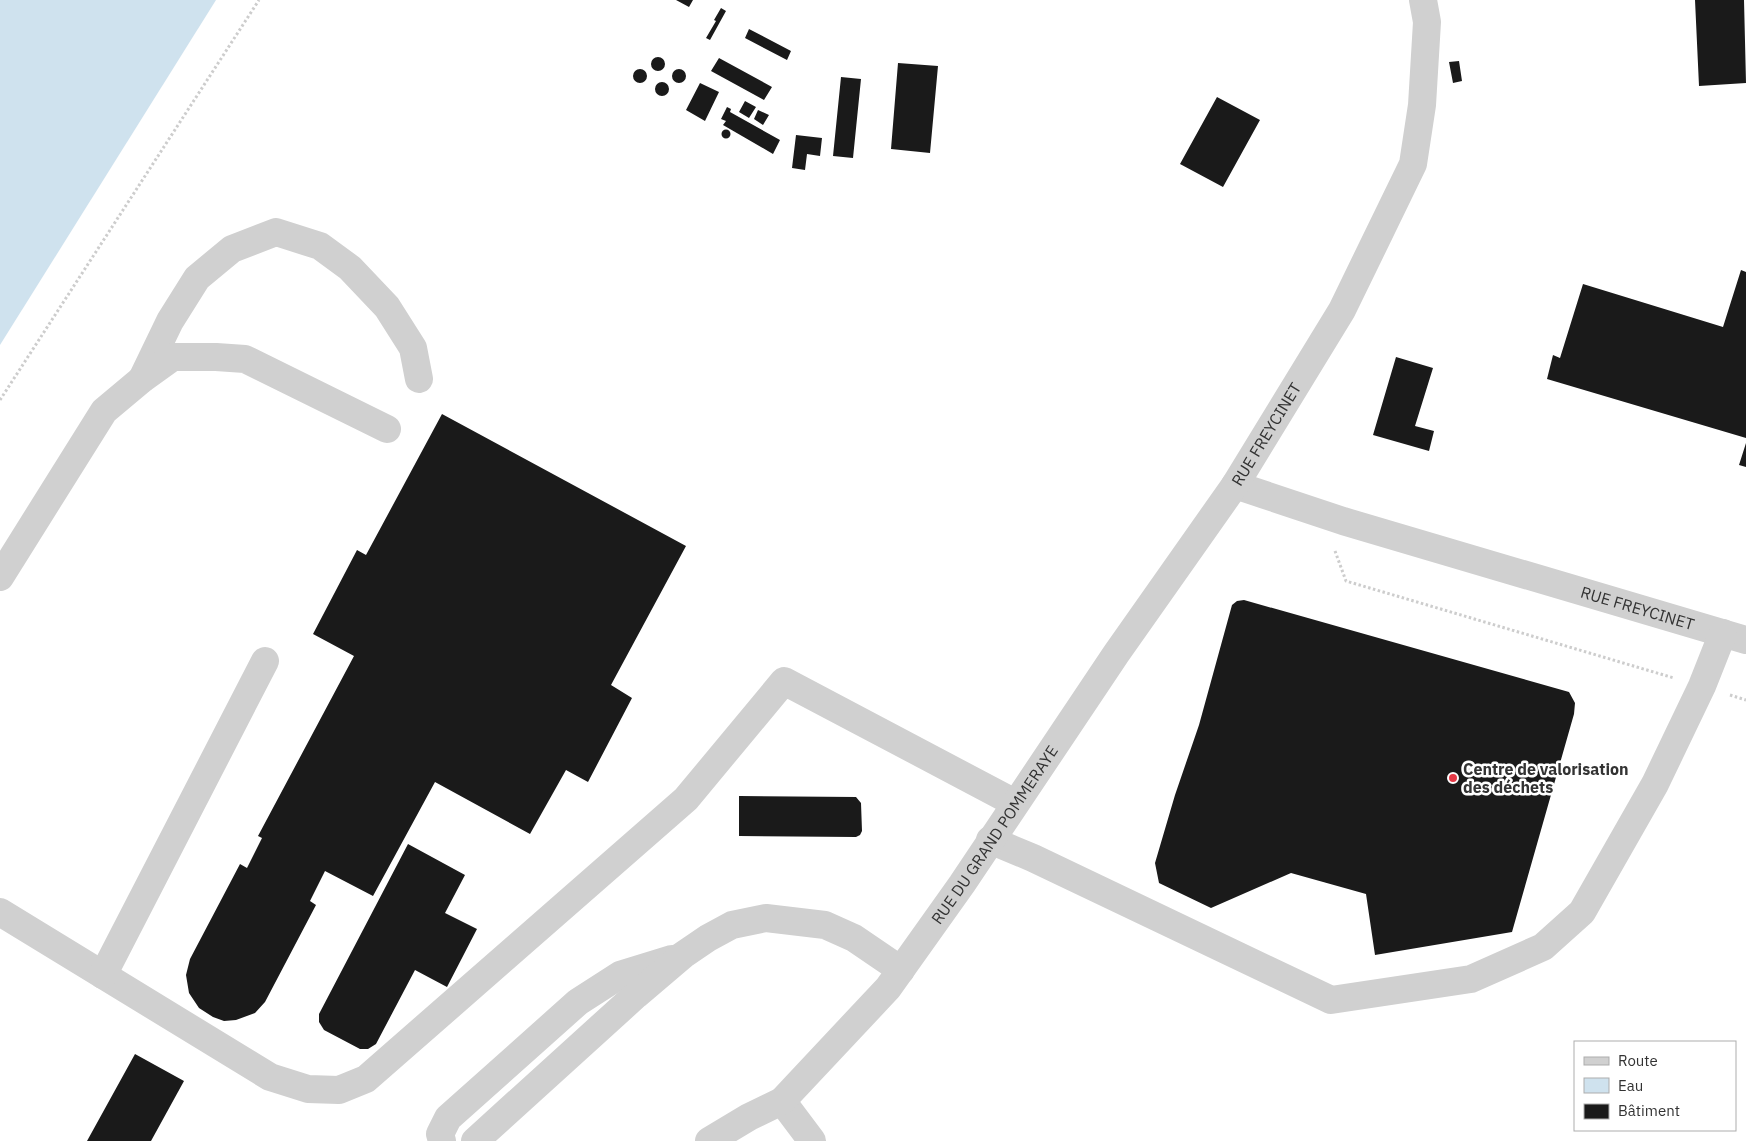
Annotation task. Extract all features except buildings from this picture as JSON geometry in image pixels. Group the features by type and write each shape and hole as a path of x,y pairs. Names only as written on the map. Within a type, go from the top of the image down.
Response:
{"street":[{"name":"RUE FREYCINET","path":"1423,0 1427,22 1422,105 1412,164 1342,310 1235,485 1342,521 1734,636"},
{"path":"141,380 170,321 197,278 232,249 276,232 320,246 350,268 387,307 413,348 419,379"},
{"path":"0,577 104,411 141,380 173,357 245,359 387,429"},
{"name":"RUE DU GRAND POMMERAYE","path":"709,1141 748,1117 782,1101 888,988 1116,654 1235,485"},
{"path":"990,840 1033,858 1331,1000 1471,979 1543,947 1582,912 1655,784 1702,686 1734,636"},
{"path":"102,975 265,661"},
{"path":"0,912 270,1077 308,1089 339,1090 366,1079 686,799 784,681 1015,803"},
{"path":"475,1141 636,995 683,955 732,925 766,918 825,925 854,938 901,970"},
{"path":"442,1141 440,1134 448,1118 578,1002 620,975 683,955"},
{"path":"782,1101 812,1141"}],"path":[{"path":"0,400 259,0"},
{"path":"1342,521 1335,549 1346,581 1746,700"}],"water":[{"path":"0,0 216,0 0,345"}],"place":[{"name":"Centre de valorisation des déchets","path":"1453,778"}]}
